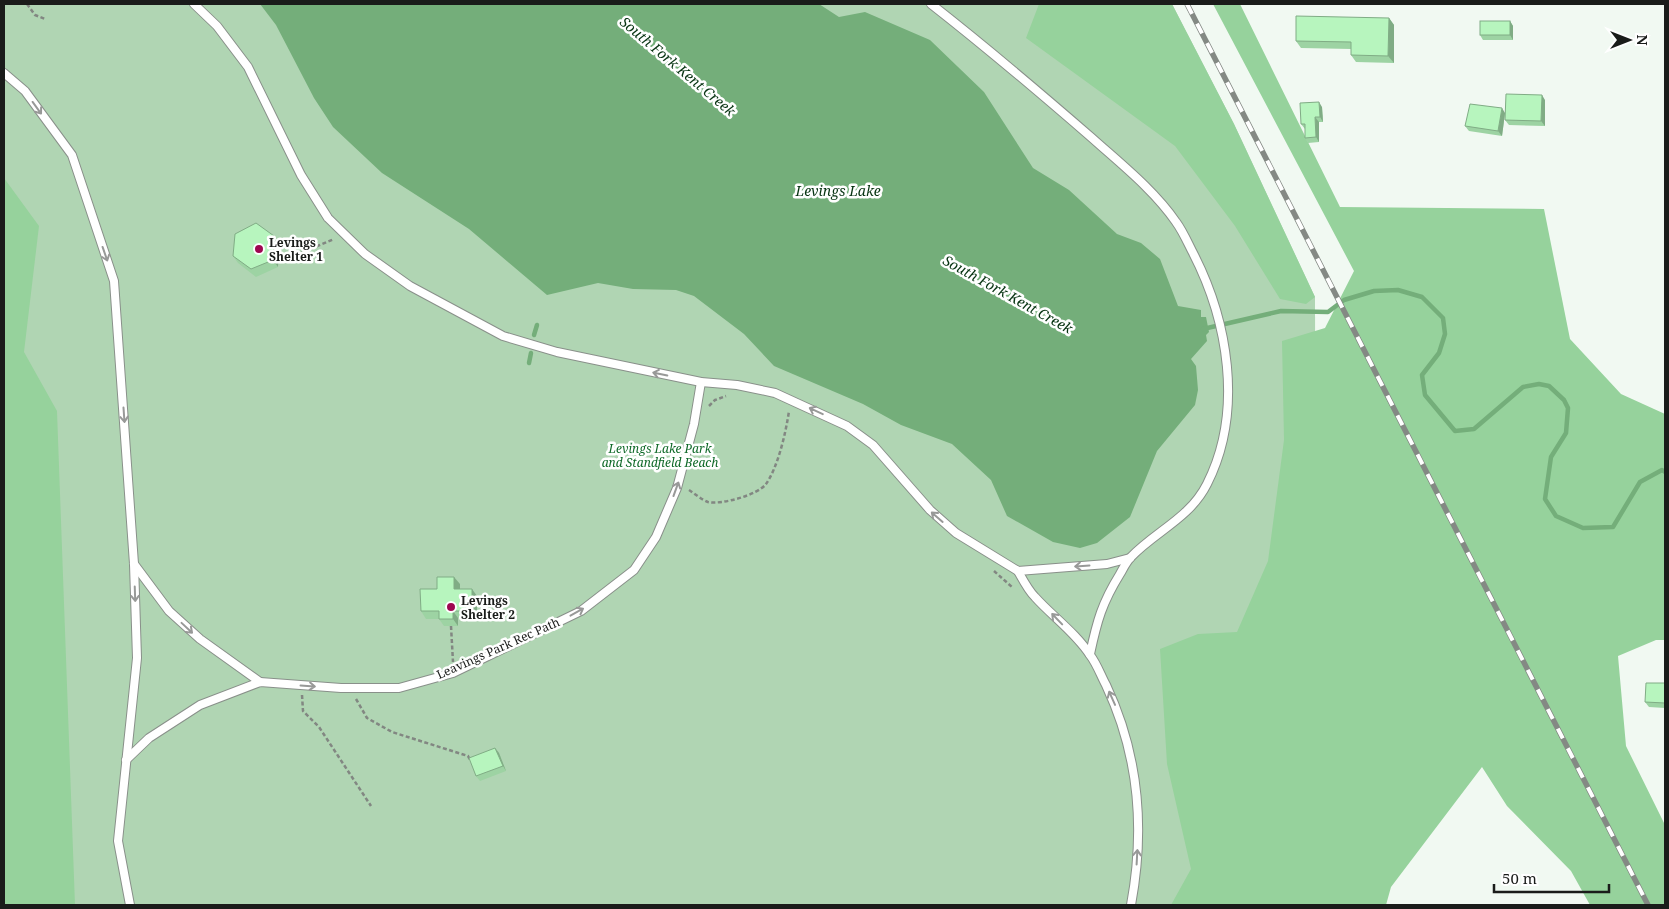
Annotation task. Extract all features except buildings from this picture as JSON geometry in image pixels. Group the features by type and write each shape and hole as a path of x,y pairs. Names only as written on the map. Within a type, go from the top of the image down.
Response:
{"lane":[{"path":"194,4 217,26 248,67 301,175 328,218 365,254 410,286 503,336 557,352 701,382 737,385 775,393 794,401 847,426 873,445 930,510 956,533 1018,571 1033,595 1090,654 1113,700 1128,740 1136,780 1138,832 1135,883 1131,905"},
{"path":"931,4 1015,70 1137,178 1176,222 1203,273 1214,301 1225,344 1228,379 1226,423 1219,456 1207,484 1190,510 1130,558 1103,600 1090,654"},
{"path":"4,73 25,91 72,154 114,281 134,564 137,658 118,841 130,905"},
{"path":"126,760 149,738 200,705 260,682 399,688 453,674 581,611 634,570 656,537 677,488 694,424 701,382"},
{"path":"1018,571 1107,564 1130,558"},
{"path":"134,564 169,611 200,640 260,682"}],"path":[{"path":"27,4 35,15 45,19"},
{"path":"278,255 298,254 326,244 344,233"},
{"path":"705,410 715,400 726,396 733,396"},
{"path":"684,486 708,502 727,501 745,497 765,485 785,438 789,408 794,401"},
{"path":"992,569 1014,588"},
{"path":"451,626 453,674"},
{"path":"301,685 303,711 319,727 371,806"},
{"path":"361,696 354,696 367,718 392,732 468,756 473,763"}],"green space":[{"name":"Levings Lake Park and Standfield Beach","path":"4,4 1172,4 1234,124 1315,297 1316,905 17,905 4,420"}],"shaded area":[{"path":"1039,4 1172,4 1234,124 1315,297 1306,304 1280,299 1235,226 1175,146 1026,38"},
{"path":"1213,4 1240,4 1340,207 1544,209 1570,339 1621,394 1665,414 1665,640 1656,640 1618,656 1626,746 1665,825 1665,905 1590,905 1571,871 1507,806 1482,767 1391,887 1386,905 1171,905 1191,869 1167,764 1160,649 1198,634 1237,632 1268,561 1284,440 1282,341 1325,328 1354,271"},
{"path":"4,178 39,226 24,352 57,411 75,905 4,905"}],"water":[{"name":"Levings Lake","path":"260,4 819,4 839,17 865,12 930,40 984,92 1033,168 1069,190 1117,234 1141,243 1160,259 1178,306 1201,310 1201,317 1206,317 1209,332 1206,335 1207,341 1191,359 1196,366 1198,390 1195,405 1157,451 1130,517 1097,543 1080,548 1053,542 1007,516 991,480 952,444 901,425 863,404 774,366 744,334 694,296 676,290 633,289 598,283 547,295 469,229 382,173 333,127 314,98 276,25"}],"waterway":[{"name":"South Fork Kent Creek","path":"1203,329 1281,311 1328,312 1344,300 1374,291 1398,290 1422,297 1443,318 1445,334 1439,353 1422,375 1425,395 1455,431 1474,429 1523,387 1539,384 1549,386 1564,400 1568,408 1566,433 1551,457 1545,499 1556,516 1583,528 1613,527 1640,482 1662,470 1665,472"},
{"path":"534,335 537,325"},
{"path":"529,363 531,353"}],"railway":[{"path":"1187,4 1648,905"}],"place":[{"name":"Levings Shelter 1","path":"259,249"},
{"name":"Levings Shelter 2","path":"451,607"}]}
